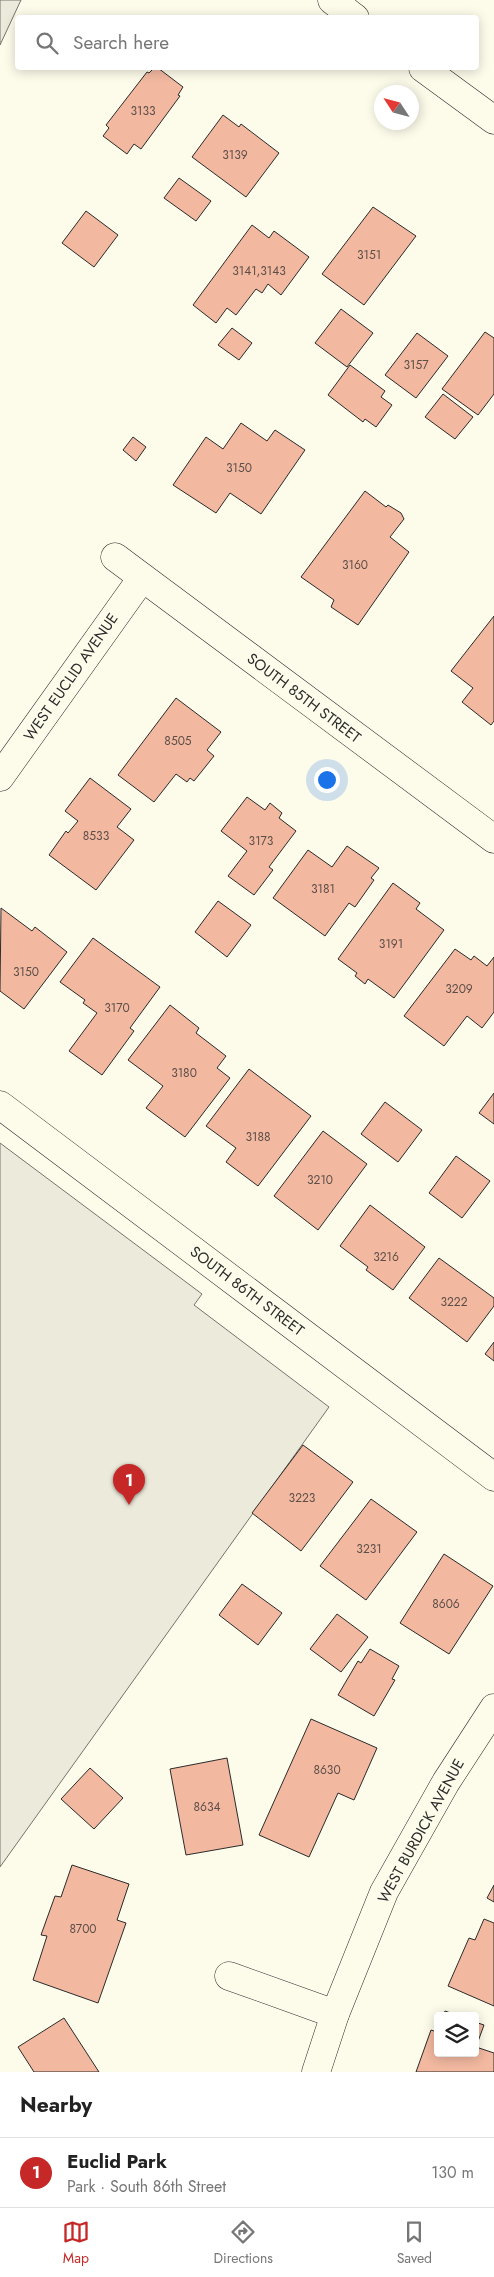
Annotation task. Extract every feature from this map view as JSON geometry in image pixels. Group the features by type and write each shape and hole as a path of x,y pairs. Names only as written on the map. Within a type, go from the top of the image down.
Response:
{"street":[{"path":"332,0 351,15"},
{"path":"426,70 494,120"},
{"name":"SOUTH 85TH STREET","path":"115,557 494,839"},
{"name":"WEST EUCLID AVENUE","path":"0,777 142,578"},
{"name":"SOUTH 86TH STREET","path":"0,1105 494,1477"},
{"name":"WEST BURDICK AVENUE","path":"316,2072 335,2014 384,1892 446,1782 494,1708"},
{"path":"229,1976 335,2014"}],"shaded area":[{"path":"0,0 21,0 0,45"},
{"path":"0,1143 202,1294 194,1305 329,1407 0,1867"}],"building":[{"path":"152,70 161,70 183,87 178,95 180,96 141,149 134,144 127,154 103,136 109,128 106,125 147,72 149,73"},
{"path":"223,115 239,127 241,124 279,153 246,197 192,157"},
{"path":"179,178 211,201 196,221 164,198"},
{"path":"373,207 416,236 364,305 322,274"},
{"path":"86,211 118,235 94,267 62,243"},
{"path":"252,225 269,238 274,231 309,257 281,295 268,284 262,293 256,289 236,315 227,308 216,323 193,305"},
{"path":"341,309 373,333 347,367 315,343"},
{"path":"232,328 252,343 239,360 218,345"},
{"path":"485,332 494,338 494,394 478,415 442,389"},
{"path":"417,333 448,356 416,398 385,375"},
{"path":"350,365 385,391 381,397 392,405 376,427 365,419 363,422 328,395"},
{"path":"443,394 473,417 455,439 425,417"},
{"path":"241,423 267,441 275,430 305,450 261,514 230,493 216,513 173,485 206,437 223,449"},
{"path":"133,437 146,447 136,461 123,450"},
{"path":"365,491 386,507 388,505 401,513 404,519 390,537 409,552 358,625 331,607 334,600 301,577"},
{"path":"494,616 494,721 491,725 462,702 473,688 451,671"},
{"path":"176,698 221,732 207,750 214,756 194,781 190,778 187,782 176,774 154,802 118,775"},
{"path":"90,778 131,809 117,827 134,840 96,890 49,855 66,831 68,833 78,821 65,811"},
{"path":"247,797 265,810 270,803 282,813 279,818 296,831 269,867 273,870 254,895 228,876 247,851 221,831"},
{"path":"347,846 379,868 371,878 374,880 355,907 349,903 325,936 273,898 308,850 332,867"},
{"path":"393,883 420,903 416,909 444,930 394,998 368,979 365,984 355,976 357,973 338,959"},
{"path":"218,901 251,925 227,957 195,932"},
{"path":"1,908 32,931 35,927 67,952 24,1009 0,991"},
{"path":"93,938 160,987 130,1028 134,1031 102,1075 69,1051 97,1013 83,1003 85,1000 60,982"},
{"path":"455,949 471,960 474,956 487,966 494,957 494,1012 482,1028 467,1016 444,1046 404,1016"},
{"path":"170,1005 199,1028 196,1033 226,1056 217,1068 230,1078 185,1137 146,1108 163,1086 128,1060"},
{"path":"249,1069 311,1116 258,1186 226,1162 236,1148 206,1126"},
{"path":"494,1093 494,1124 479,1113"},
{"path":"385,1102 422,1130 398,1162 361,1134"},
{"path":"323,1131 367,1164 318,1230 274,1196"},
{"path":"456,1156 490,1181 462,1218 429,1193"},
{"path":"370,1205 425,1247 393,1290 366,1270 368,1267 340,1246"},
{"path":"439,1258 494,1298 494,1306 467,1342 409,1298"},
{"path":"494,1342 494,1361 485,1354"},
{"path":"303,1445 353,1482 301,1551 252,1513"},
{"path":"371,1499 417,1532 366,1600 320,1566"},
{"path":"444,1554 493,1586 449,1654 400,1623"},
{"path":"242,1584 282,1613 258,1645 219,1615"},
{"path":"337,1614 368,1637 341,1672 310,1649"},
{"path":"370,1649 399,1666 392,1679 395,1680 374,1716 338,1695 358,1661 361,1663"},
{"path":"311,1719 377,1748 354,1800 338,1793 309,1857 259,1835"},
{"path":"227,1758 243,1845 186,1855 170,1769"},
{"path":"90,1768 123,1798 94,1829 61,1799"},
{"path":"72,1865 129,1884 117,1920 126,1923 98,2003 33,1980 47,1936 41,1935 55,1896 61,1897"},
{"path":"494,1885 494,1902 487,1898"},
{"path":"484,1919 494,1923 494,2006 448,1986 469,1938 475,1940"},
{"path":"64,2018 99,2072 34,2072 18,2047"},
{"path":"479,2023 484,2025 479,2039"},
{"path":"431,2030 434,2031 434,2057 479,2057 479,2048 494,2053 494,2072 416,2072"}],"place":[{"name":"Euclid Park","path":"129,1505"}]}
